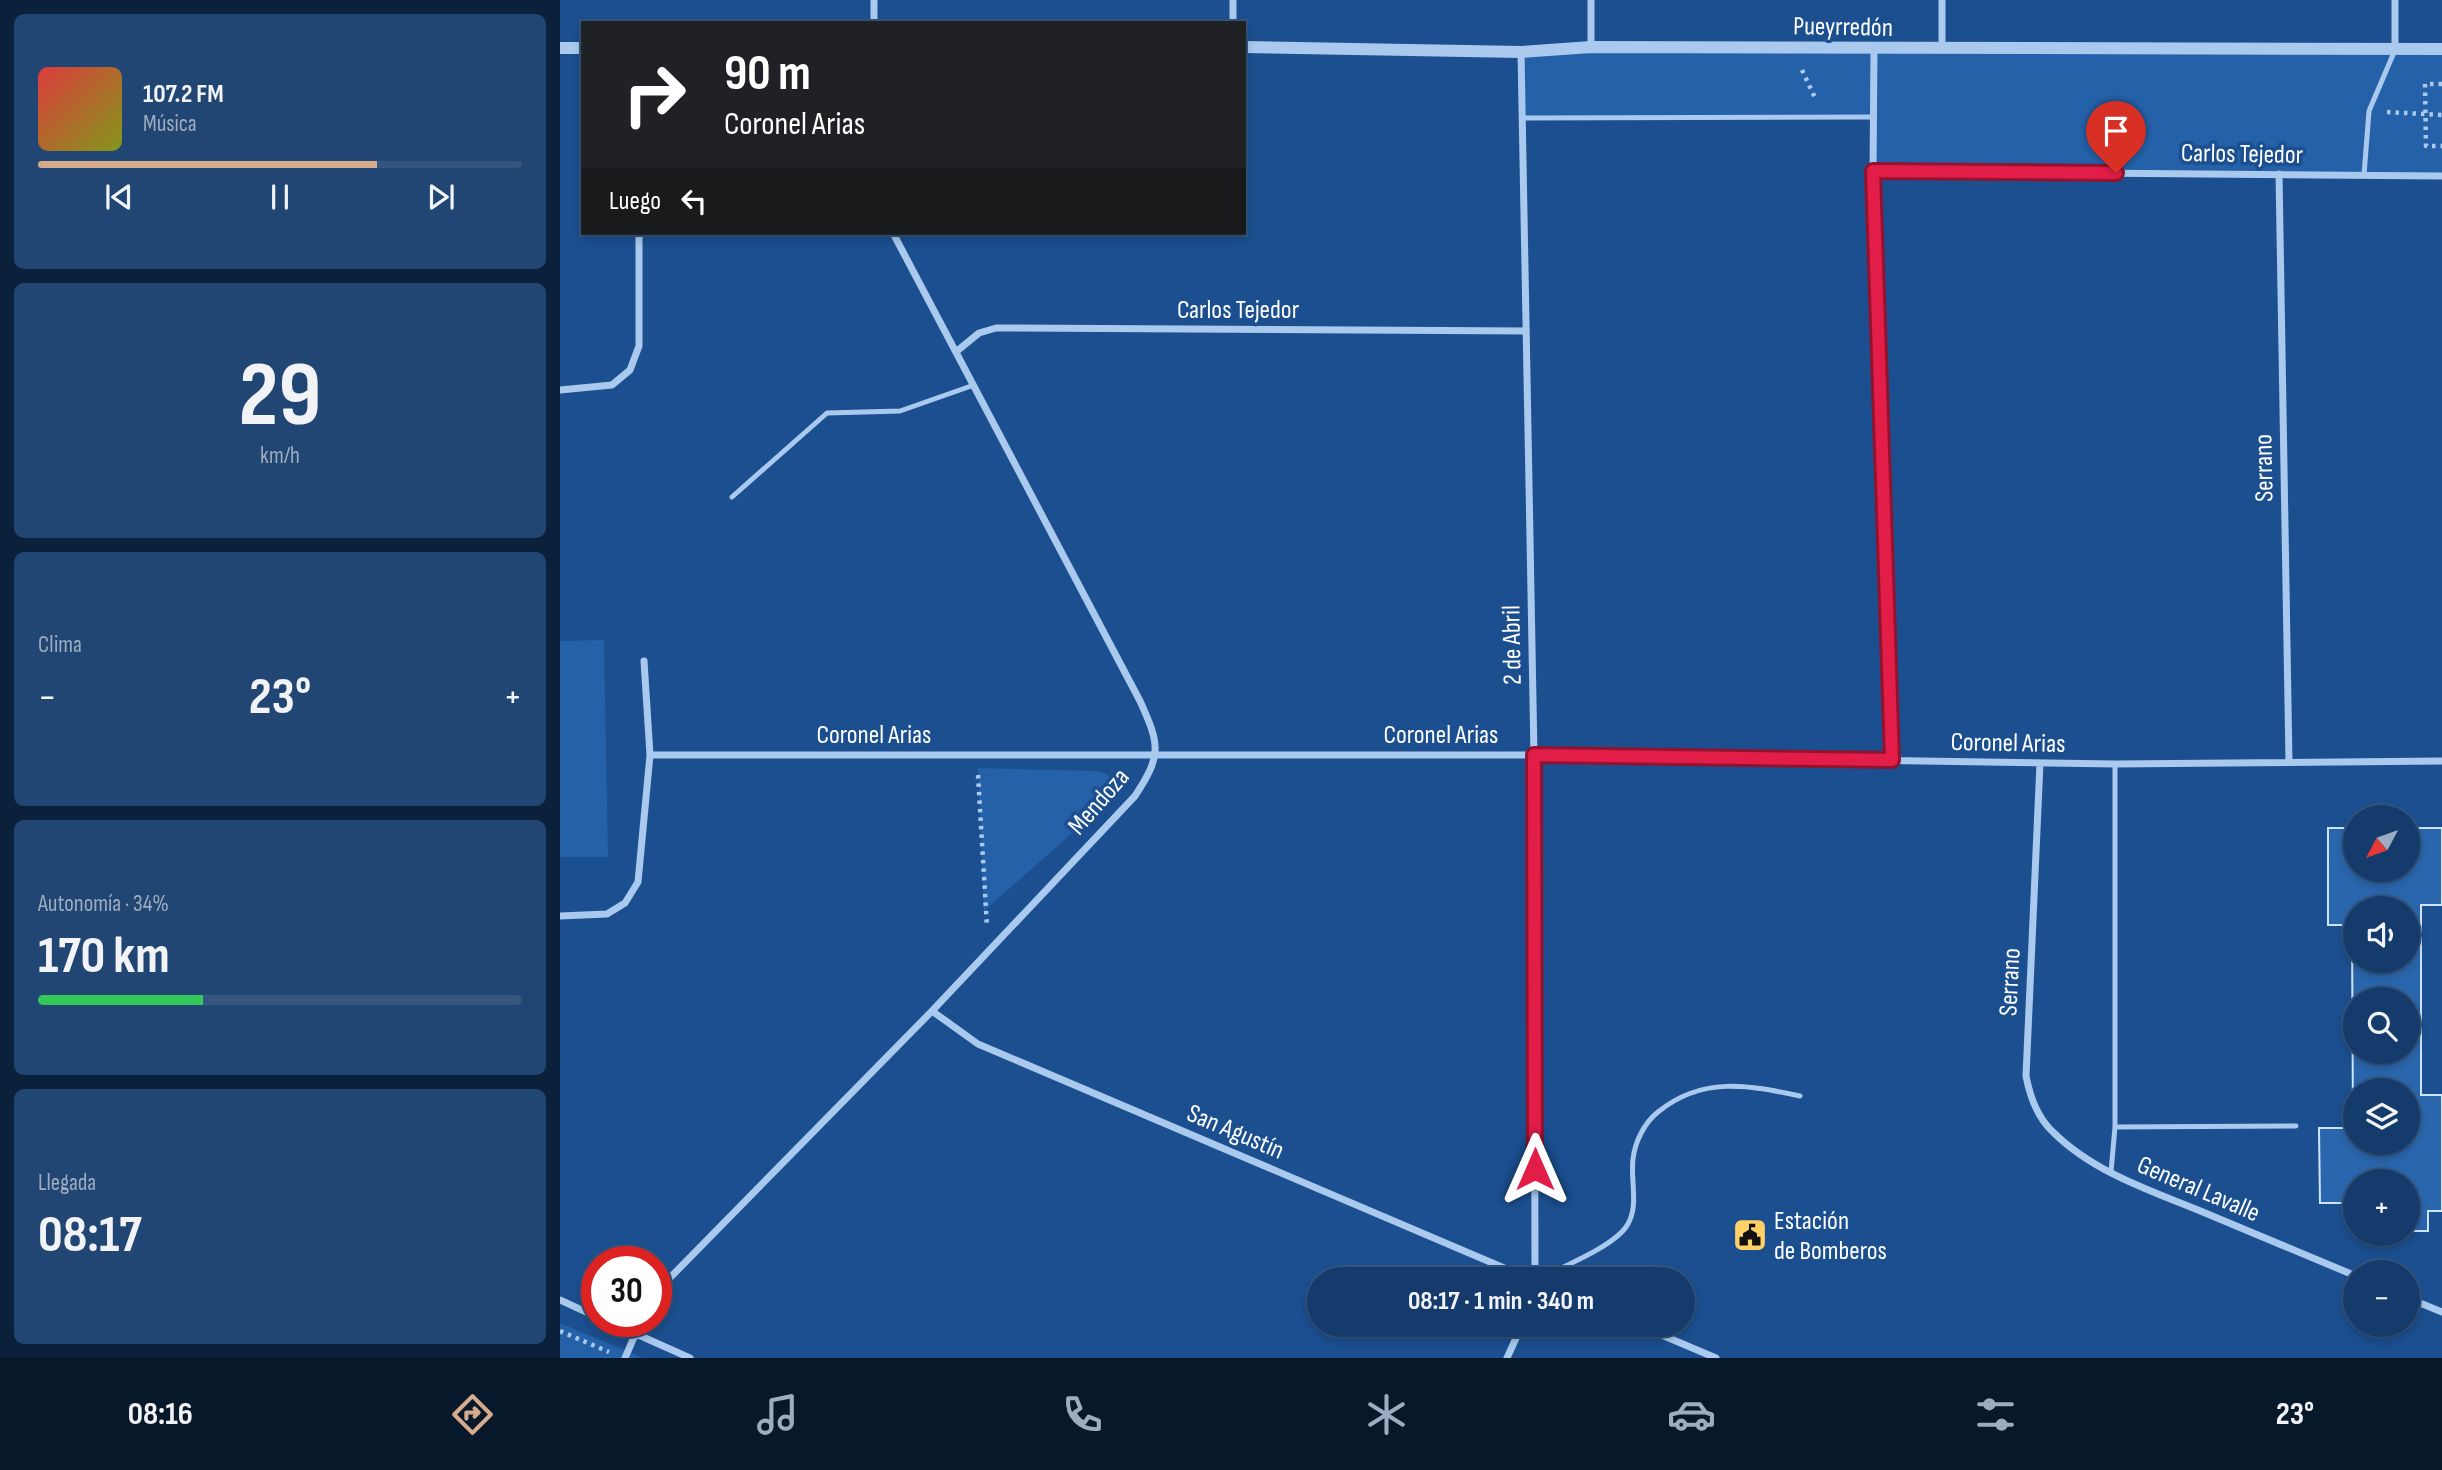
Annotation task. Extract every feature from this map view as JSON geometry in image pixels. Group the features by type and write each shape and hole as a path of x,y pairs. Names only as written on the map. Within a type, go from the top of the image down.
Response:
{"street":[{"path":"874,0 874,21"},
{"path":"1233,0 1233,21"},
{"path":"1591,0 1591,47"},
{"path":"1942,0 1942,49"},
{"path":"2395,0 2395,50"},
{"name":"Pueyrredón","path":"1246,47 1521,51 1591,47 1874,50 2442,49"},
{"path":"560,48 581,48"},
{"path":"1874,50 1873,171 1892,760"},
{"name":"2 de Abril","path":"1521,51 1534,755 1535,1267"},
{"name":"Carlos Tejedor","path":"1873,171 2442,176"},
{"name":"Serrano","path":"2278,174 2289,762"},
{"path":"560,390 612,386 630,370 639,346 639,235"},
{"name":"Mendoza","path":"672,1276 932,1011 1135,796 1149,774 1157,753 1153,730 1140,701 894,235"},
{"name":"Carlos Tejedor","path":"957,351 979,333 996,328 1526,331"},
{"path":"560,916 607,914 625,903 638,883 650,755 644,661"},
{"name":"Coronel Arias","path":"650,755 1534,755 2040,764 2442,761"},
{"name":"Serrano","path":"2039,1116 2026,1076 2040,764"},
{"name":"San Agustín","path":"932,1011 978,1044 1507,1267"},
{"name":"General Lavalle","path":"2039,1116 2052,1132 2077,1152 2111,1172 2343,1270"},
{"path":"560,1300 581,1310"},
{"path":"2420,1303 2442,1312"},
{"path":"625,1358 634,1337"},
{"path":"642,1337 690,1358"},
{"path":"1507,1358 1517,1337"},
{"path":"1666,1337 1716,1358"}],"lane":[{"path":"2364,175 2369,111 2395,50"},
{"path":"1524,118 1873,117"},
{"path":"732,497 827,414 900,411 974,385"},
{"path":"2111,1172 2115,1127 2115,764"},
{"path":"1558,1267 1613,1239 1625,1229 1633,1205 1633,1157 1639,1136 1651,1118 1673,1100 1695,1090 1727,1085 1800,1096"},
{"path":"2115,1127 2296,1126"}],"path":[{"path":"1792,48 1824,117"},
{"path":"2442,84 2426,84 2426,146 2442,145"},
{"path":"2369,111 2442,115"},
{"path":"979,756 984,911 991,948"},
{"path":"560,1331 610,1353"}],"shaded area":[{"path":"2442,50 2442,176 1873,171 1873,117 1524,118 1521,52"},
{"path":"604,640 608,857 560,857 560,641"},
{"path":"978,768 1094,771 1105,773 1114,781 1115,791 1104,805 984,911"},
{"path":"560,1323 581,1332 581,1337 593,1337 643,1358 560,1358"}],"building":[{"path":"2328,828 2343,828 2343,882 2420,882 2420,828 2442,828 2442,905 2421,905 2421,1095 2442,1095 2442,1211 2428,1211 2428,1231 2420,1231 2420,1169 2343,1169 2343,1203 2320,1203 2319,1128 2343,1128 2343,1155 2420,1155 2420,1078 2353,1078 2353,1064 2420,1064 2420,987 2352,987 2352,973 2420,973 2420,896 2343,896 2343,925 2328,925"}],"place":[{"name":"Estación de Bomberos","path":"1750,1235"}],"route":[{"path":"1535,1169 1534,755 1892,760 1873,171 2116,173"}]}
